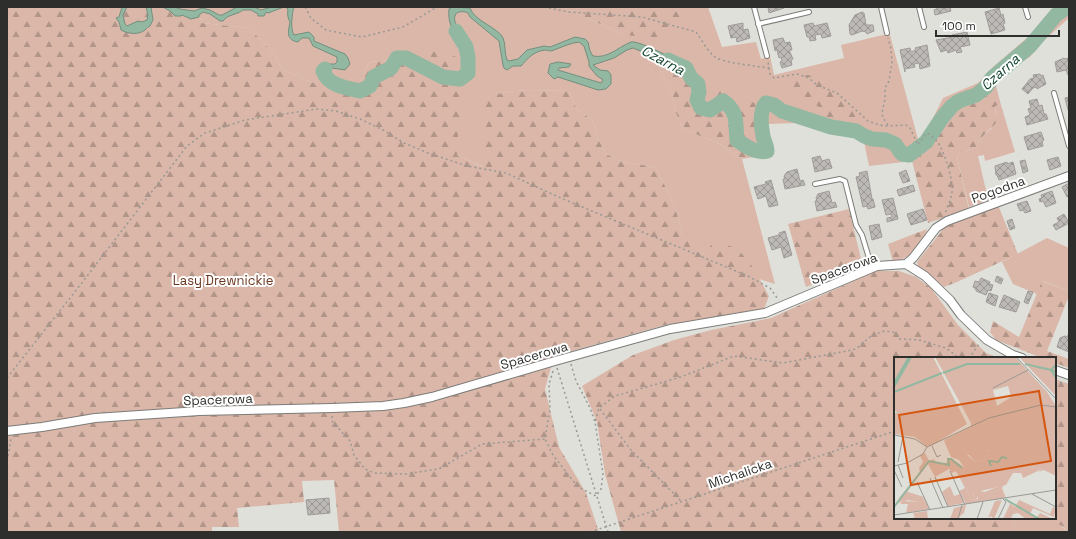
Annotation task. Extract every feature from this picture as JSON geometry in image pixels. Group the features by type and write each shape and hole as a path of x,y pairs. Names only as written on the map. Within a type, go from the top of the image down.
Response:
{"street":[{"name":"Pogodna","path":"906,264 913,258 936,228 947,221 1069,176"},
{"name":"Spacerowa","path":"10,431 95,418 199,411 383,406 425,399 670,329 765,313 877,266 906,264"},
{"path":"906,264 926,276 950,300 961,315 987,340 1020,357"},
{"path":"1056,371 1067,378"}],"lane":[{"path":"754,7 767,56"},
{"path":"881,7 886,33"},
{"path":"919,7 924,27"},
{"path":"1025,7 1028,17"},
{"path":"758,24 809,12"},
{"path":"1054,93 1069,146"},
{"path":"815,184 840,179 845,181 856,225 862,235 872,268"}],"path":[{"path":"305,7 311,18 326,30 362,37 403,26 437,7"},
{"path":"544,7 569,12 642,17 696,32 710,52 717,58 739,64 769,68"},
{"path":"886,33 891,49 892,62 889,81 885,88 885,99 882,113 888,126"},
{"path":"767,56 770,74 774,78 797,74 809,78 817,85 837,93 868,121 879,125 888,126 906,125 910,128 918,144 927,133 933,138 937,142 944,156 952,182 952,192 945,214 947,221"},
{"path":"7,378 187,146 205,133 245,120 317,109 336,111 360,119 383,130 404,143 453,162 506,173 563,199 748,276 770,288 782,305"},
{"path":"595,422 599,408 615,396 681,377 734,356 783,363 796,361 856,349 871,336 884,331 893,332 899,339 919,340 946,348 958,357"},
{"path":"969,357 982,340 983,335"},
{"path":"570,357 576,380 590,408 595,422 603,474 601,489 596,496"},
{"path":"555,361 549,384 550,408 545,439 553,455 574,482 582,489 596,496"},
{"path":"559,376 579,435 608,532"},
{"path":"1056,384 1067,378"},
{"path":"332,408 332,421 350,441 354,455 365,468 374,473 405,474 439,469 482,444 545,439"},
{"path":"599,408 631,450 682,502"},
{"path":"7,461 10,431"},
{"name":"Michalicka","path":"590,532 894,431"}],"green space":[{"name":"Lasy Drewnickie","path":"7,7 196,7 202,23 247,28 274,54 282,69 316,84 360,84 369,62 393,60 433,51 461,58 457,155 483,167 486,97 506,92 527,90 569,91 576,108 593,121 597,137 606,154 622,162 655,167 676,210 682,236 690,235 696,244 696,251 705,254 711,245 722,244 733,247 744,256 754,269 769,296 764,309 665,325 554,356 545,389 559,447 586,493 599,532 339,532 334,480 302,481 304,502 237,508 239,527 212,527 212,532 7,532"},
{"path":"196,7 562,7 625,35 682,17 674,7 708,7 722,47 756,42 761,59 770,56 774,75 844,58 841,45 883,35 890,35 919,143 943,98 978,83 993,67 1028,37 1057,7 1069,7 1067,10 1069,18 1039,45 1030,57 1013,67 995,82 987,93 955,106 947,116 929,148 919,154 912,161 869,166 863,137 799,123 767,124 770,142 774,151 754,157 732,141 732,128 713,114 700,111 695,106 691,83 689,81 682,76 660,71 672,93 676,113 683,129 718,143 742,159 775,284 759,279 744,255 705,254 696,251 682,236 676,210 655,167 622,162 606,154 597,137 593,121 576,108 569,91 527,90 506,92 487,97 484,167 457,155 457,151 393,60 369,62 360,84 316,84 282,69 274,54 247,28 202,23"},
{"path":"562,7 674,7 682,17 664,35 657,38 625,35"},
{"path":"662,63 671,67 687,78 693,88 694,102 700,110 707,114 716,111 728,114 732,128 732,141 754,157 742,159 718,143 683,129 676,113 672,93 660,71 659,65"},
{"path":"808,75 818,77 830,88 859,118 859,123 852,127 831,122 823,115 819,107 788,90 783,83 794,77"},
{"path":"995,82 1001,105 995,106 996,123 982,137 976,147 960,153 957,157 969,209 928,223 912,161 919,154 929,148 947,116 955,106 987,93"},
{"path":"718,83 728,88 740,99 755,103 763,150 750,145 744,140 739,129 737,111 729,101 720,98 712,106 702,103 703,94"},
{"path":"1001,105 1015,152 985,161 984,155 978,156 990,200 969,207 957,157 960,153 976,147 982,137 992,128 996,117 995,106"},
{"path":"998,205 1018,254 944,287 918,266 917,262 945,227"},
{"path":"849,209 861,259 836,276 806,287 788,224"},
{"path":"927,229 922,241 915,251 905,258 893,262 888,244"},
{"path":"1047,238 1069,248 1069,291 1043,281 1037,294 1013,284 1002,262"},
{"path":"876,271 899,271 916,277 931,288 958,325 986,353 997,357 894,357 894,519 1015,519 1013,532 621,532 605,474 597,422 582,386 633,355 674,340 711,330 771,318"},
{"path":"1042,281 1069,291 1069,296 1047,351 1069,359 1069,368 1056,363 1056,357 1039,357 996,340 990,332 993,321 1019,337"},
{"path":"1056,379 1069,384 1069,532 1067,532 1064,527 1047,519 1056,519"},
{"path":"1015,519 1043,519 1057,523 1067,532 1013,532"}],"water":[{"path":"122,7 127,7 123,15 127,26 138,21 142,22 147,20 148,15 146,7 151,7 153,20 150,26 143,32 137,33 130,33 121,30 119,22 116,18 119,17"},
{"path":"163,7 175,7 194,11 202,8 222,15 237,7 254,7 261,10 272,7 284,7 268,13 266,12 264,16 258,16 258,14 251,10 243,10 227,17 223,21 220,21 210,14 203,12 199,15 199,17 191,19 182,15 175,16"},
{"path":"284,7 294,7 292,25 294,35 309,32 314,37 314,41 345,54 348,58 350,64 345,70 332,68 328,71 333,80 337,81 331,87 318,72 320,65 322,64 335,64 337,62 337,57 313,46 309,38 302,38 298,42 291,39 289,35 290,22 288,10"},
{"path":"452,7 470,8 476,17 501,34 504,40 506,57 509,61 518,59 527,50 544,46 550,47 575,37 585,39 588,42 593,56 603,56 626,44 635,42 660,52 687,68 684,71 677,66 633,48 614,58 593,65 600,70 608,71 611,75 611,84 606,89 598,90 558,77 554,79 548,73 550,64 558,62 571,64 569,67 559,68 558,70 601,83 603,80 596,75 589,66 584,46 579,42 569,44 552,51 545,50 537,52 528,58 521,66 513,66 507,70 503,65 499,41 470,17 468,13 459,12 455,16 455,20 461,37 466,39 468,48 464,48 455,34 449,20 449,9"}],"building":[{"path":"768,7 784,7 784,8 769,13"},
{"path":"937,7 950,7 951,11 935,15 934,10 937,9"},
{"path":"999,8 1001,15 1003,14 1005,23 1003,24 1005,30 991,34 985,12"},
{"path":"862,12 864,13 866,25 873,25 874,31 867,34 866,32 862,31 852,35 850,34 849,25 855,15"},
{"path":"743,23 743,30 748,29 750,38 737,42 736,37 731,38 728,26"},
{"path":"813,23 814,26 827,23 831,36 822,38 821,34 815,35 816,40 810,41 809,37 807,37 804,25"},
{"path":"967,32 970,45 960,47 962,52 957,53 956,50 948,53 947,50 941,52 936,40 953,37 952,35"},
{"path":"783,38 785,43 790,42 792,50 789,50 793,59 791,60 792,65 782,68 780,62 782,61 781,57 779,58 777,50 775,51 773,40"},
{"path":"927,45 930,66 920,69 919,63 914,64 915,67 905,69 905,72 900,50 910,48 911,52 916,50 915,48"},
{"path":"1064,58 1069,58 1068,75 1066,70 1057,72 1055,62"},
{"path":"1040,74 1041,76 1043,75 1046,84 1037,89 1037,87 1033,88 1028,94 1022,89 1030,79 1034,78 1033,75"},
{"path":"1069,97 1069,109 1068,110 1065,98"},
{"path":"1037,99 1039,106 1042,105 1044,114 1046,114 1048,119 1027,125 1025,117 1030,115 1028,109 1031,108 1029,101"},
{"path":"1041,132 1044,140 1042,141 1043,146 1028,150 1024,137"},
{"path":"820,156 822,161 829,159 832,168 815,172 812,158"},
{"path":"1058,157 1061,166 1050,170 1047,160"},
{"path":"1025,160 1028,171 1023,173 1020,161"},
{"path":"1007,162 1007,164 1013,162 1016,174 999,180 996,175 995,166"},
{"path":"797,169 800,181 803,180 805,185 785,189 783,179 785,179 784,176 787,172"},
{"path":"906,170 910,181 903,183 899,173"},
{"path":"867,171 875,207 868,209 867,206 863,207 856,177 860,176 859,173"},
{"path":"771,180 778,205 769,207 766,196 758,199 754,187 766,184 765,182"},
{"path":"1069,183 1069,196 1067,197 1062,187"},
{"path":"913,185 915,191 899,196 897,190"},
{"path":"829,191 832,203 835,202 837,207 817,211 815,201 817,201 816,198 818,194"},
{"path":"1052,191 1056,203 1046,207 1043,201 1040,202 1039,199 1042,198 1041,195"},
{"path":"893,198 898,219 887,222 887,218 892,217 891,214 886,215 882,200"},
{"path":"1027,201 1031,211 1025,213 1023,210 1020,211 1017,204"},
{"path":"923,209 927,220 911,225 907,214"},
{"path":"1064,214 1069,223 1056,230 1053,225 1059,222 1057,218"},
{"path":"1012,219 1015,228 1010,230 1007,221"},
{"path":"879,224 882,237 872,240 869,226"},
{"path":"785,231 792,255 784,258 781,247 772,250 768,238 779,235 779,233"},
{"path":"997,276 1003,279 1001,284 995,281"},
{"path":"981,278 993,285 991,291 988,290 986,295 976,291 973,287 975,281 979,282"},
{"path":"1028,291 1033,292 1028,304 1024,302"},
{"path":"989,293 998,296 995,306 986,302"},
{"path":"1004,295 1020,302 1016,312 999,307"},
{"path":"1069,333 1069,352 1057,347 1060,338 1065,336 1067,337"},
{"path":"329,498 330,513 308,515 306,500"}],"waterway":[{"name":"Czarna","path":"668,60 686,68 691,78 698,84 699,92 697,100 701,108 710,110 723,101 732,109 735,118 737,140 759,152 767,151 763,138 761,119 762,110 766,103 774,105 782,111 831,127 856,131 872,139 886,140 895,144 902,154 909,155 926,142 952,106 959,101 976,95 986,87 992,78 1030,46 1056,15 1067,7"},
{"name":"Czarna","path":"325,69 323,71 325,76 333,83 338,86 360,91 370,86 374,77 391,68 397,58 406,58 443,77 460,79 468,73 468,57 466,47 456,31"}]}
